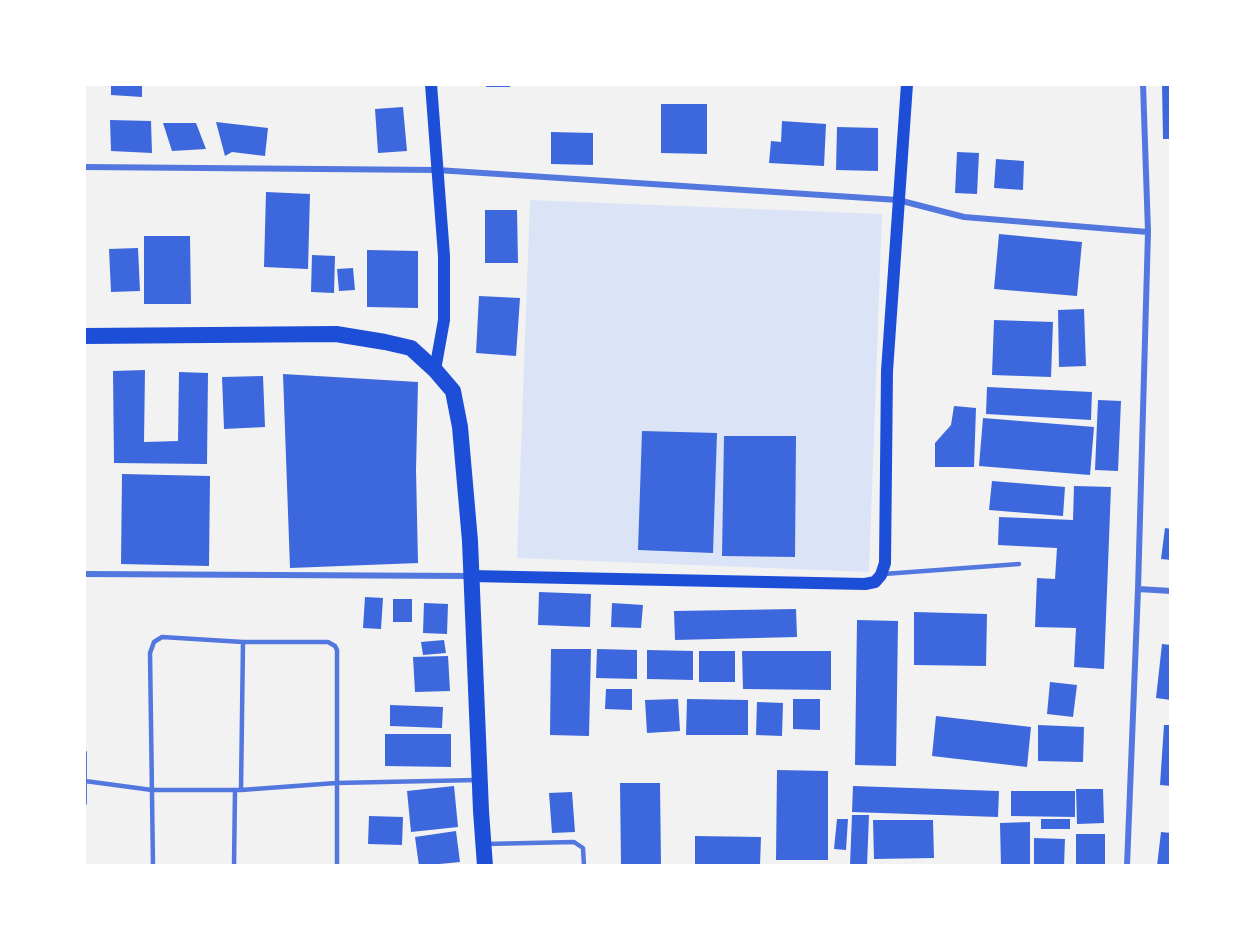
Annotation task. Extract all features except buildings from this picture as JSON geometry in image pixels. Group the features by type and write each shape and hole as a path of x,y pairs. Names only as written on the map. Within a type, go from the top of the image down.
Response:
{"highway":[{"path":"84,336 336,334 411,348 453,391 460,427 470,541 485,866"}],"main road":[{"path":"431,84 444,256 444,320 435,370"},
{"path":"471,576 865,584 875,582 885,563 887,371 907,84"}],"street":[{"path":"1127,866 1138,589 1148,232 1143,84"},
{"path":"84,167 436,170 898,200 964,217 1148,232"},
{"path":"84,574 471,576"},
{"path":"1138,589 1171,591"},
{"path":"84,753 84,803"}],"lane":[{"path":"881,574 1019,564"},
{"path":"153,866 151,646 162,637 243,642 328,642 335,646 337,650 337,866"},
{"path":"234,866 243,642"},
{"path":"84,781 152,790 238,790 336,783 481,780"},
{"path":"484,844 574,842 583,848 584,866"}],"shaded area":[{"path":"530,200 882,214 869,572 517,558"}]}
